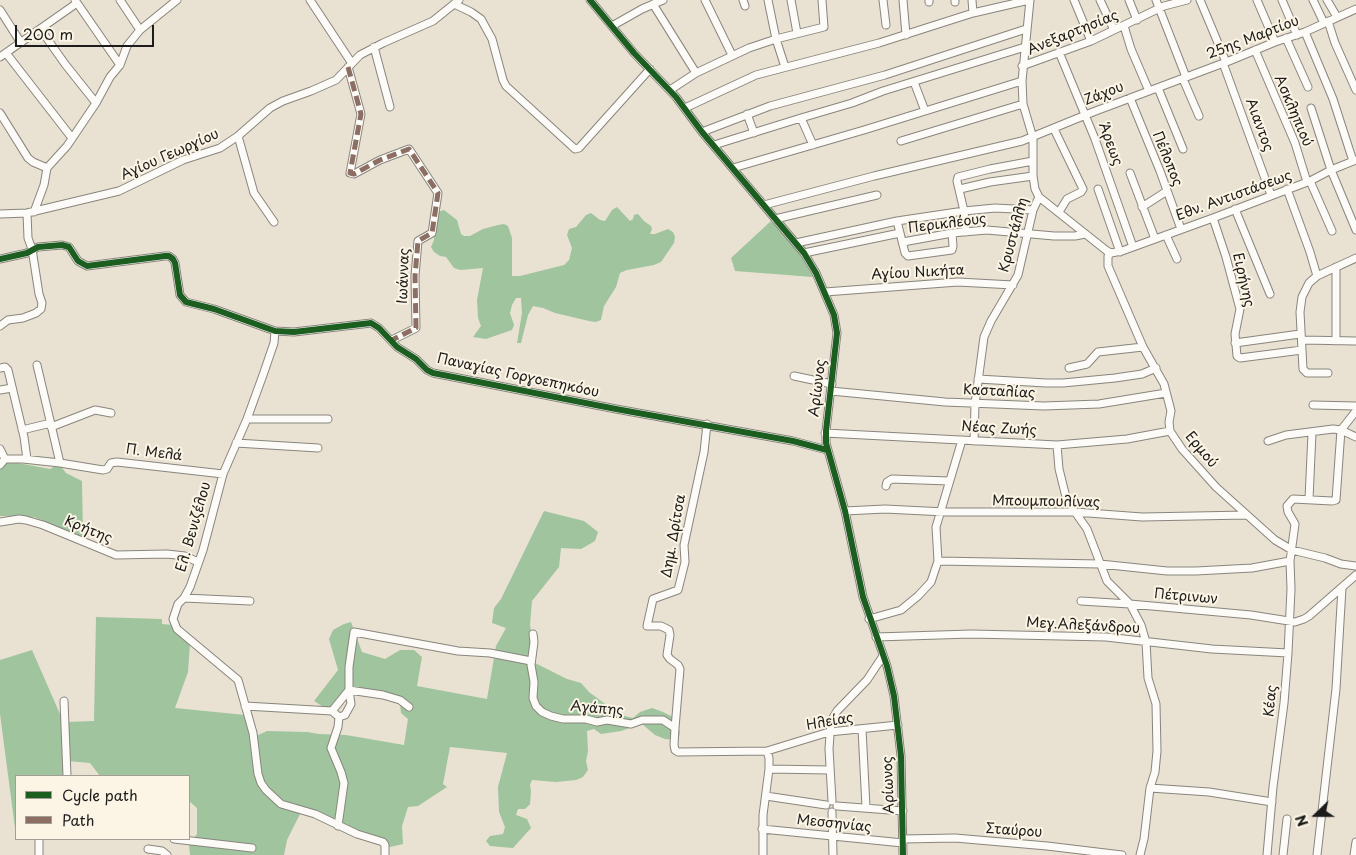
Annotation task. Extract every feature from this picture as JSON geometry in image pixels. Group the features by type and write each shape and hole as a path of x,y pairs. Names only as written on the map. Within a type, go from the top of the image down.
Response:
{"street":[{"path":"120,0 140,30"},
{"path":"310,0 350,64"},
{"name":"Αρίωνος","path":"590,0 670,90 702,132 804,253 825,292 834,315 837,327 825,433 827,450 845,511 861,590 893,690 898,725 903,855"},
{"path":"704,0 732,54"},
{"path":"768,0 776,39 785,67"},
{"path":"791,0 797,33"},
{"path":"670,90 696,73 732,54 776,39 824,27 822,0"},
{"path":"883,0 886,25"},
{"path":"903,0 906,35"},
{"path":"972,0 973,13"},
{"path":"684,108 756,75 906,35 973,13 1030,0"},
{"name":"Κρυστάλλη","path":"974,440 975,404 984,337 1018,275 1039,197 1035,189 1033,176 1033,138 1023,104 1022,66 1030,0"},
{"path":"1074,0 1091,41"},
{"path":"1100,0 1114,30"},
{"path":"1129,0 1137,20"},
{"path":"1156,0 1199,116"},
{"name":"Ανεξαρτησίας","path":"1022,66 1091,41 1169,4 1187,0"},
{"name":"Αιαντος","path":"1200,0 1271,195"},
{"path":"1256,0 1275,42"},
{"path":"1282,0 1297,35"},
{"path":"1313,0 1326,22 1356,90"},
{"path":"1327,0 1337,17"},
{"path":"72,138 3,55 41,30 76,2 120,65"},
{"path":"0,326 8,320 27,317 41,309 42,300 39,294 32,249 28,238 30,213 44,185 47,168 67,146 96,104 110,78 120,65 127,46 140,30 173,2"},
{"path":"456,2 481,19 492,39 506,86 575,149 579,148 650,69"},
{"name":"Αγίου Γεωργίου","path":"0,214 30,213 119,191 183,160 220,148 238,136 270,108 282,101 325,86 342,75 350,64 374,47 433,21 456,2"},
{"path":"612,26 656,2 696,73"},
{"name":"25ης Μαρτίου","path":"1184,78 1305,32 1356,9"},
{"path":"0,10 21,43"},
{"path":"1124,26 1131,49 1149,91"},
{"path":"41,30 96,104"},
{"path":"702,132 747,114 885,75 1026,30"},
{"path":"1305,32 1333,99 1355,161"},
{"path":"1286,38 1308,87"},
{"path":"714,145 852,103 1025,46"},
{"path":"374,47 390,107"},
{"name":"Ασκληπιού","path":"1255,50 1295,143 1308,182 1332,232"},
{"name":"Άρεως","path":"1059,52 1086,115 1133,247"},
{"name":"Ιωάννας","path":"350,64 361,114 350,172 354,174 380,160 409,149 438,193 432,233 418,241 415,276 416,328 392,340"},
{"name":"Ζάχου","path":"764,205 1033,138 1086,115 1184,78"},
{"path":"733,168 1022,81"},
{"path":"914,82 925,111"},
{"path":"1158,88 1183,149"},
{"name":"Πέλοπος","path":"1130,98 1167,191 1180,230"},
{"path":"901,141 1023,104"},
{"path":"1311,108 1330,170 1356,230"},
{"path":"0,113 28,158 47,168"},
{"path":"747,114 754,133"},
{"path":"801,118 813,145"},
{"path":"1054,129 1083,189 1081,192 1067,198 1059,212"},
{"path":"238,136 254,193 274,222"},
{"path":"966,232 964,211 957,179 960,176 1033,161"},
{"name":"Εθν. Αντιστάσεως","path":"1120,252 1308,182 1330,170 1355,161"},
{"path":"1130,173 1155,239"},
{"path":"960,189 990,182 1033,176"},
{"path":"1039,197 1111,253 1120,252 1098,189"},
{"path":"1287,189 1317,276"},
{"path":"1142,207 1167,191"},
{"path":"775,219 878,195"},
{"path":"796,243 897,221 964,211 995,208 1034,210"},
{"path":"1236,209 1270,294"},
{"name":"Ειρήνης","path":"1213,218 1240,309 1235,343"},
{"path":"897,221 905,253 908,256 950,250 953,246 952,233"},
{"name":"Περικλέους","path":"903,242 952,233 987,230 1075,236 1085,234"},
{"path":"804,253 900,233"},
{"path":"1166,235 1177,259"},
{"name":"Παναγίας Γοργοεπηκόου","path":"0,259 26,253 38,247 66,246 82,265 92,267 169,256 175,263 180,295 186,302 214,309 275,331 294,332 371,323 392,340 396,347 416,359 426,370 433,373 616,409 793,440 827,450"},
{"name":"Ερμού","path":"1111,253 1108,256 1108,266 1143,347 1156,368 1166,393 1171,411 1170,431 1196,465 1247,515 1276,540 1292,550"},
{"path":"1328,373 1305,372 1303,367 1300,312 1302,297 1309,283 1317,276 1356,258"},
{"path":"1336,267 1336,341"},
{"name":"Αγίου Νικήτα","path":"825,292 958,282 1012,285"},
{"name":"Ελ. Βενιζέλου","path":"275,331 274,343 247,419 223,474 203,550 184,598 178,604 173,619 177,629 236,676 240,684 253,733 261,784 281,804 315,814 338,826"},
{"path":"1302,350 1242,358 1237,356 1235,343 1301,337 1356,341"},
{"path":"1069,368 1088,364 1098,352 1143,347"},
{"path":"38,365 60,463"},
{"path":"0,368 7,368 22,430 26,460"},
{"path":"978,378 1063,383 1142,374 1156,368"},
{"name":"Κασταλίας","path":"794,376 831,388 975,404 1072,406 1145,398 1166,393"},
{"path":"0,390 12,388"},
{"path":"1313,405 1356,406"},
{"path":"22,430 51,425 95,410 111,413"},
{"path":"1312,433 1309,499 1334,501 1341,430 1356,411"},
{"path":"247,419 328,419"},
{"name":"Δημ. Δρίτσα","path":"675,728 680,669 667,655 669,630 661,626 647,626 653,599 678,590 685,562 684,545 704,452 706,424"},
{"path":"1268,440 1286,435 1324,430 1341,430 1356,437"},
{"name":"Νέας Ζωής","path":"825,433 1057,445 1127,439 1170,431"},
{"path":"869,619 896,613 918,596 931,582 938,561 936,528 962,440"},
{"path":"236,443 318,448"},
{"path":"1057,445 1058,469 1066,497 1087,529 1107,581 1130,604 1141,626 1146,642 1148,678 1156,704 1157,726 1155,772 1150,788 1144,839 1140,855"},
{"path":"0,449 2,462"},
{"name":"Π. Μελά","path":"2,462 26,460 107,470 111,464 117,462 223,474"},
{"path":"886,486 887,482 892,479 949,481"},
{"name":"Κέας","path":"1268,855 1272,802 1284,704 1290,620 1290,561 1295,524 1288,512 1287,506 1293,499 1309,499"},
{"name":"Μπουμπουλίνας","path":"845,511 885,509 942,512 1075,512 1142,517 1247,515"},
{"name":"Κρήτης","path":"0,523 19,519 26,520 43,525 116,555 167,554 185,556 198,562"},
{"path":"1292,550 1341,564 1356,566"},
{"path":"938,561 1100,564 1196,572 1252,568 1290,561"},
{"path":"1290,620 1295,622 1304,620 1356,576"},
{"path":"1317,855 1336,689 1342,588"},
{"path":"184,598 250,601"},
{"name":"Πέτρινων","path":"1080,602 1130,604 1290,620"},
{"path":"245,706 332,711 339,716 345,715 350,704 349,668 354,632 458,651 490,653 531,661"},
{"name":"Αγάπης","path":"533,634 534,642 531,661 534,682 533,698 536,706 542,712 563,719 586,719 597,722 616,721 631,724 642,720 663,720 675,728"},
{"name":"Μεγ.Αλεξάνδρου","path":"876,638 971,634 1106,637 1212,649 1288,653"},
{"path":"833,855 829,732 831,721 837,711 863,685 883,656"},
{"path":"332,711 349,690"},
{"path":"349,690 383,695 400,700 409,707"},
{"path":"64,702 67,775"},
{"path":"339,716 338,727 331,748 342,772 344,783 338,826 383,842 385,845 385,855"},
{"name":"Ηλείας","path":"767,751 829,732 898,725"},
{"path":"675,728 674,745 675,750 678,752 767,751 769,769 762,829 763,855"},
{"path":"862,729 866,807"},
{"path":"769,769 830,770"},
{"path":"1150,788 1209,792 1272,802"},
{"path":"766,796 832,806 902,811"},
{"path":"1283,855 1287,819"},
{"name":"Μεσσηνίας","path":"762,829 903,841"},
{"name":"Σταύρου","path":"903,841 955,838 1122,855"},
{"path":"39,840 39,855"},
{"path":"183,840 252,848"},
{"path":"1354,855 1356,842"},
{"path":"148,849 162,851 167,855"}],"green space":[{"path":"617,207 630,221 634,215 638,214 651,226 650,234 668,229 673,232 675,237 674,243 661,262 620,273 616,287 604,306 601,320 596,322 589,321 533,306 528,315 521,343 517,343 522,313 521,298 516,298 510,313 514,325 512,330 486,339 473,337 481,326 478,318 477,300 483,268 460,270 454,268 446,257 434,252 431,247 434,240 438,212 444,210 457,220 461,234 464,236 470,236 483,229 498,225 504,224 508,226 512,238 512,276 520,276 564,265 569,260 572,248 567,235 569,229 576,227 586,215 591,213 600,220 605,221 612,210"},
{"path":"771,221 796,248 813,277 735,271 731,258"},
{"path":"7,461 50,469 59,464 66,473 82,481 83,537 34,517 0,516 0,469"},
{"path":"544,511 584,521 598,532 595,541 581,549 561,548 559,567 532,601 530,625 533,642 530,658 535,663 567,679 581,683 589,692 620,715 633,718 640,712 652,708 671,716 678,725 680,733 679,737 674,740 665,739 655,735 642,724 621,731 601,734 594,729 587,731 588,751 586,761 588,770 583,777 576,780 556,782 532,780 530,785 530,804 525,809 518,809 516,815 527,819 531,828 513,848 490,846 486,841 490,836 503,834 505,827 499,812 498,787 507,753 450,747 443,784 447,787 418,806 408,807 402,826 403,844 390,847 303,808 287,840 284,855 190,855 189,845 197,834 197,808 190,802 190,775 99,775 90,763 68,761 66,722 94,721 96,617 162,619 162,624 173,625 190,643 188,672 175,708 245,715 252,738 267,731 307,732 346,735 404,745 408,719 401,713 399,696 353,688 340,708 325,708 314,701 338,670 329,639 333,630 351,622 362,652 385,659 400,650 414,650 422,657 417,686 487,699 496,646 506,628 492,623 494,608 501,599"},
{"path":"32,650 63,721 64,775 15,775 15,828 0,714 0,660"}],"marked path":[{"path":"348,67 361,114 350,173 354,174 380,160 409,149 438,193 432,233 418,241 415,276 416,328 392,340"}],"cycle path":[{"path":"590,0 634,53 676,97 702,132 804,253 816,273 834,315 837,333 826,443 845,511 863,597 887,666 894,696 901,756 903,855"},
{"path":"0,259 27,253 38,247 62,245 69,247 78,261 87,266 169,256 175,263 180,295 186,302 214,309 275,331 294,332 371,323 379,328 397,347 433,373 793,441 827,450"}]}
